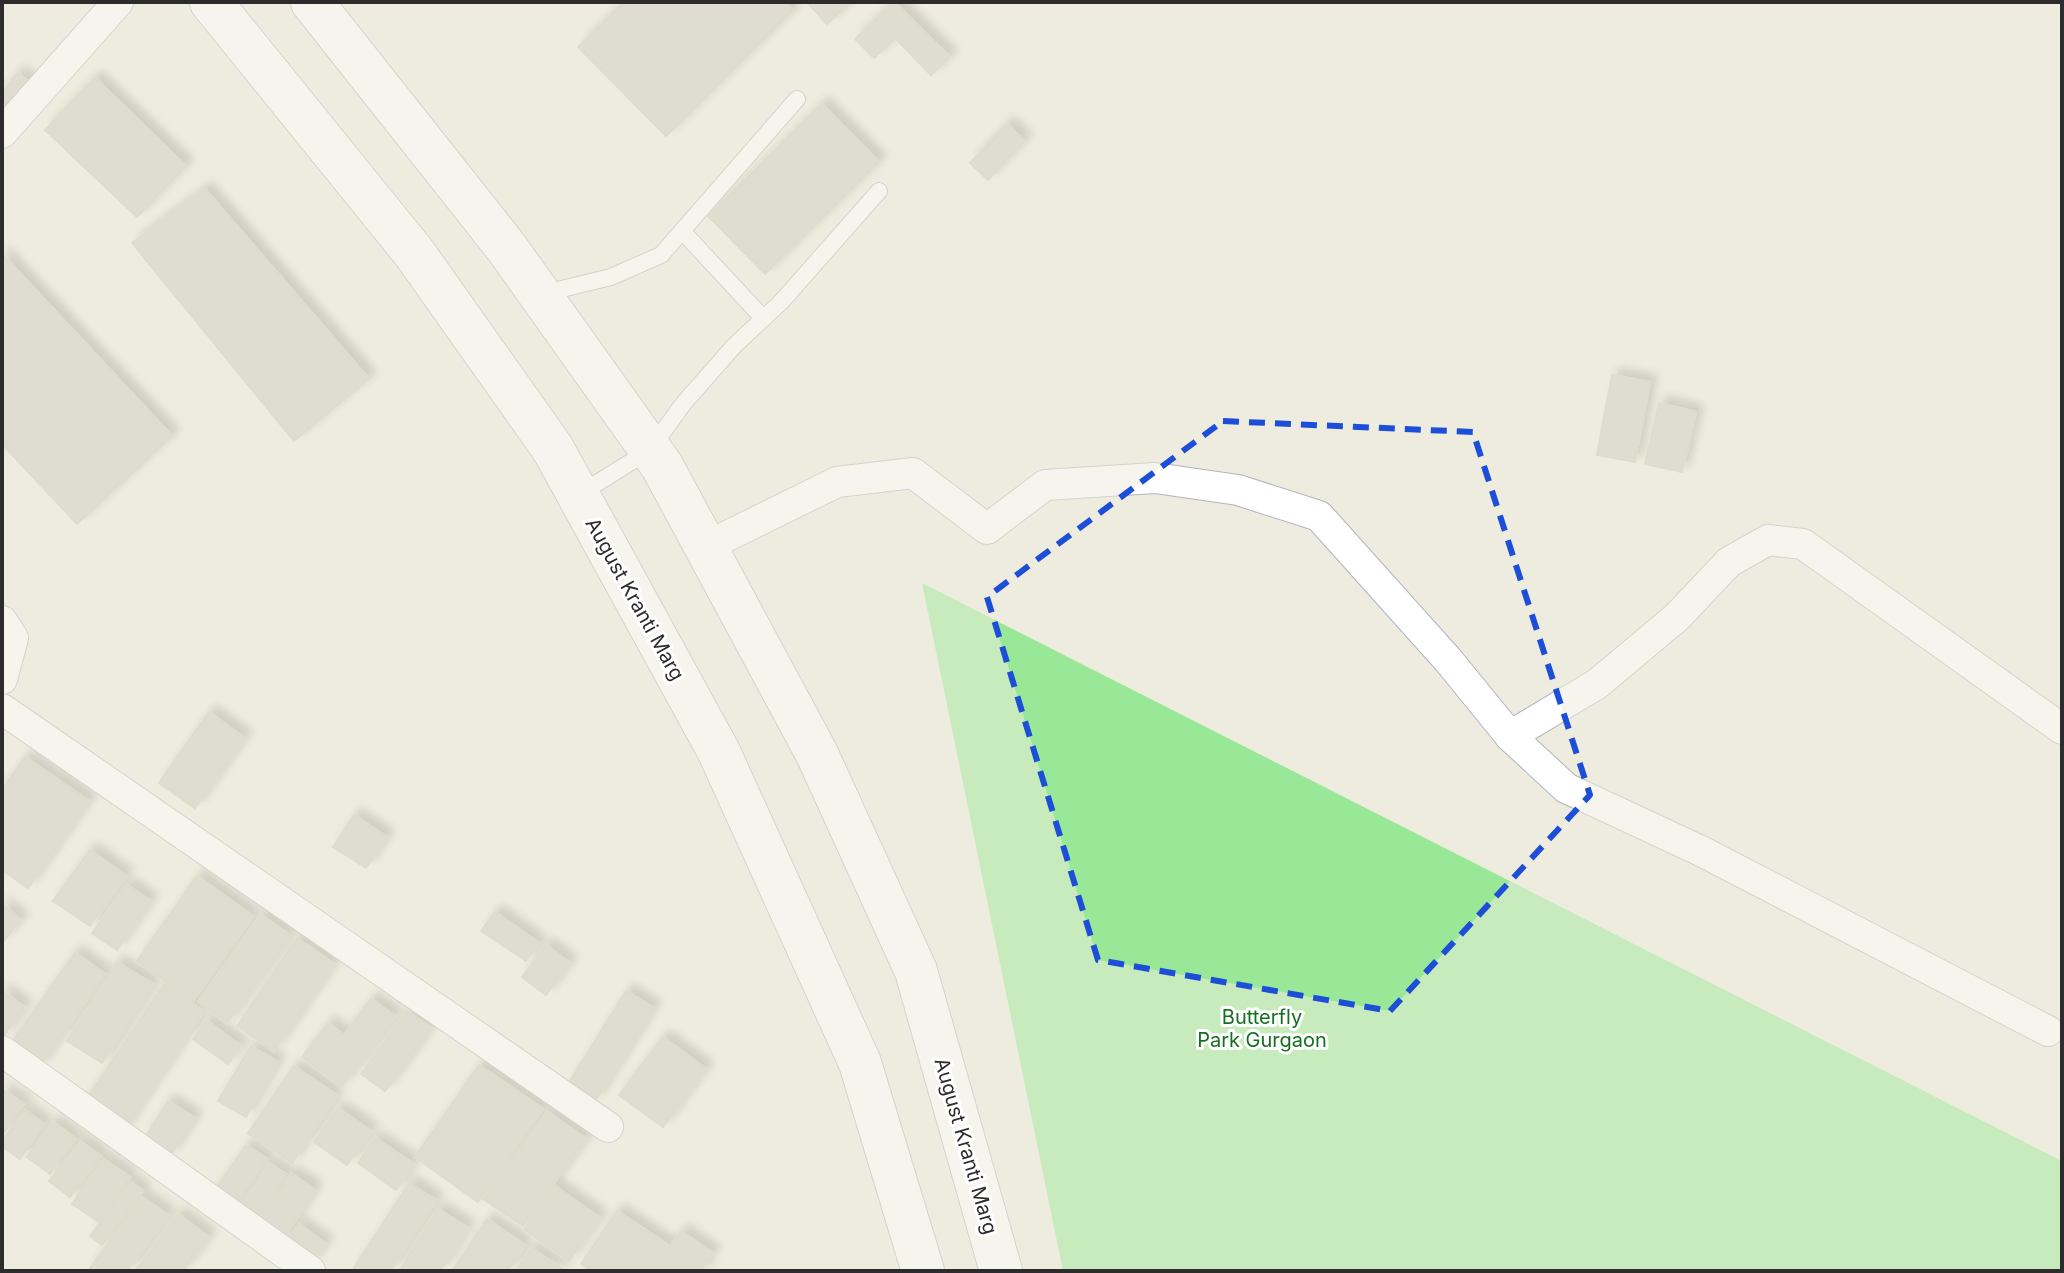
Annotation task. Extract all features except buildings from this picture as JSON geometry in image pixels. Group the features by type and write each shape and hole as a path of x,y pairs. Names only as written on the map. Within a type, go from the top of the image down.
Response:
{"main road":[{"name":"August Kranti Marg","path":"211,2 415,254 553,449 719,752 860,1063 923,1271"},
{"name":"August Kranti Marg","path":"312,2 506,247 650,450 705,547 817,754 916,971 1001,1271"}],"street":[{"path":"2,133 109,6"},
{"path":"705,547 837,482 913,473 987,529 1045,485 1155,478 1238,490 1319,516 1449,661 1510,736 1566,788 1703,852 2048,1031"},
{"path":"1510,736 1597,684 1677,617 1729,562 1768,540 1803,544 2062,729"},
{"path":"2,621 13,638 2,679"},
{"path":"2,709 608,1127"},
{"path":"2,1051 310,1271"}],"lane":[{"path":"539,294 611,277 661,255 797,99"},
{"path":"578,495 650,450 683,404 879,191"},
{"path":"683,232 763,318"}],"highlighted area":[{"path":"1223,421 1473,432 1590,795 1390,1011 1098,960 987,597"}],"green space":[{"name":"Butterfly Park Gurgaon","path":"922,583 2062,1161 2062,1271 1063,1271"}]}
